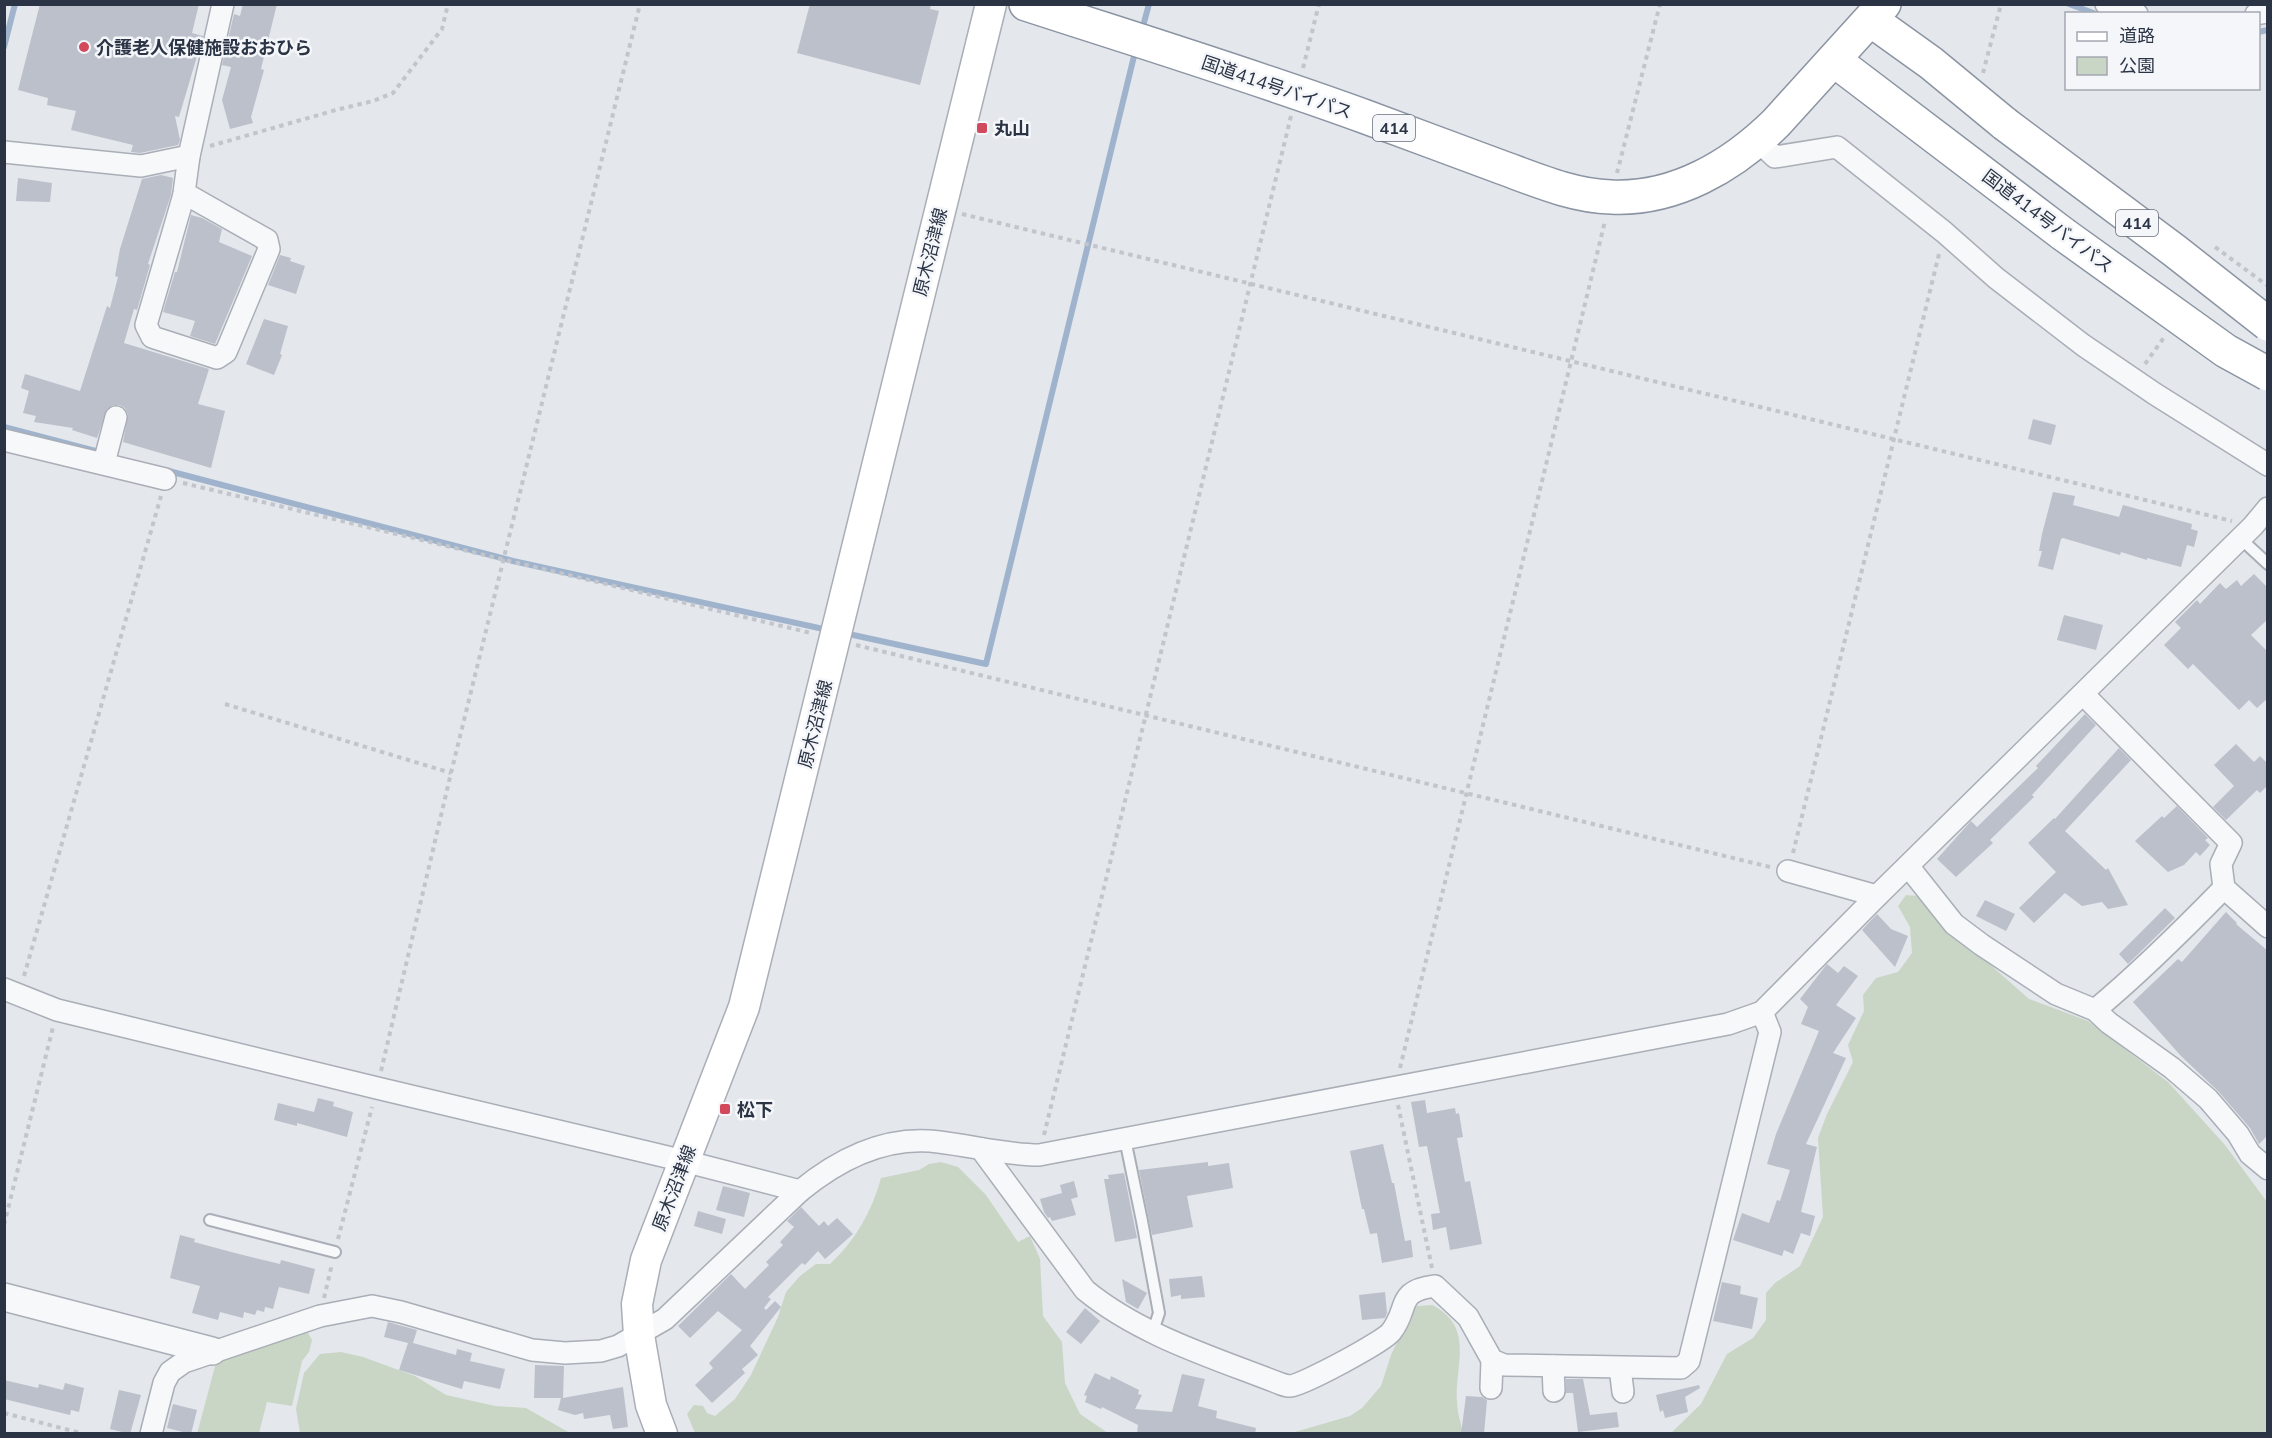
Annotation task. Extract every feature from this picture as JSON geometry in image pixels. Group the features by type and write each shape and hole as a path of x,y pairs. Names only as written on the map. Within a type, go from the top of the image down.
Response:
{"highway":[{"name":"国道414号バイパス","path":"1026,4 1297,92 1556,187 1611,197 1652,195 1685,185 1713,172 1758,141 1878,12 1931,63 2005,124 2175,251 2268,324"},
{"name":"国道414号バイパス","path":"1834,60 2063,234 2226,351 2268,374"}],"main road":[{"name":"原木沼津線","path":"662,1434 651,1405 639,1335 637,1304 646,1260 744,1007 991,4"}],"street":[{"path":"184,193 267,240 269,249 226,352 217,358 152,337 146,326 184,193 189,156 223,4"},
{"path":"2106,4 2131,12"},
{"path":"1758,141 1775,157 1837,147 1944,232 1996,278 2084,345 2155,394 2268,465"},
{"path":"4,152 141,166 189,156"},
{"path":"104,463 116,417"},
{"path":"4,440 165,479"},
{"path":"151,1434 164,1383 170,1371 184,1362 320,1316 372,1306 401,1312 532,1350 565,1353 601,1351 618,1346 665,1318 800,1191 824,1172 852,1157 883,1146 915,1140 938,1141 1017,1155 1039,1155 1728,1024 1762,1012 2247,532 2268,508"},
{"path":"2083,694 2231,843 2221,864 2224,888 2268,927"},
{"path":"1908,866 1954,924 2056,994 2095,1010 2109,1023 2172,1068 2208,1099 2238,1134 2250,1154 2268,1169"},
{"path":"1788,871 1877,896"},
{"path":"2095,1010 2128,983 2224,888"},
{"path":"11,991 57,1010 800,1191"},
{"path":"1492,1360 1504,1365 1620,1368 1681,1368 1689,1361 1770,1032 1762,1012"},
{"path":"981,1149 1085,1290 1099,1302 1167,1339 1281,1384 1292,1386 1334,1367 1384,1338 1392,1332 1404,1301 1410,1294 1421,1288 1435,1286 1468,1317 1492,1360 1491,1388"},
{"path":"4,1297 212,1351"},
{"path":"1553,1366 1554,1391"},
{"path":"1620,1368 1623,1392"}],"lane":[{"path":"2247,532 2268,564"},
{"path":"1125,1139 1159,1313 1153,1331"},
{"path":"210,1220 334,1252"}],"path":[{"path":"189,156 218,143 373,101 393,93 442,29 448,4"},
{"path":"320,1316 640,4"},
{"path":"1039,1155 1319,4"},
{"path":"1982,77 2001,4"},
{"path":"941,208 1892,439 2247,532"},
{"path":"11,991 85,768 165,479 836,639 1145,717 1788,871 1944,232"},
{"path":"2206,241 2268,286"},
{"path":"1435,1286 1395,1089 1572,362"},
{"path":"225,704 452,773"},
{"path":"4,1225 57,1010"},
{"path":"4,1413 84,1434"}],"green space":[{"path":"1906,895 1918,896 1943,923 2029,999 2088,1021 2168,1082 2225,1145 2267,1202 2267,1433 1670,1434 1701,1404 1727,1354 1753,1338 1766,1320 1766,1293 1775,1283 1800,1266 1823,1217 1818,1138 1827,1114 1853,1062 1848,1045 1864,1011 1863,995 1876,978 1898,972 1912,953 1910,927 1898,906"},
{"path":"941,1162 958,1167 986,1195 1018,1242 1030,1236 1040,1259 1043,1316 1062,1342 1065,1383 1080,1414 1108,1433 695,1433 687,1414 694,1405 703,1406 707,1413 715,1416 735,1399 751,1375 778,1317 786,1292 800,1276 816,1264 830,1264 847,1246 868,1214 881,1178 919,1170 929,1164"},
{"path":"1432,1305 1454,1324 1458,1335 1460,1360 1457,1405 1463,1433 1288,1434 1350,1416 1362,1408 1381,1386 1391,1355 1409,1317 1417,1306"},
{"path":"304,1326 312,1340 309,1352 302,1361 292,1406 267,1402 259,1433 197,1434 218,1355"},
{"path":"341,1352 363,1357 415,1376 446,1395 495,1406 526,1408 570,1433 300,1433 296,1409 304,1373 320,1354"}],"building":[{"path":"40,4 199,4 192,33 203,36 179,117 175,116 180,140 178,145 140,153 131,152 133,145 71,130 76,111 47,105 48,98 18,90"},
{"path":"243,4 277,4 261,69 264,70 251,117 253,123 230,129 222,100 231,67 222,65 234,14 240,16"},
{"path":"810,4 931,4 930,9 939,11 920,85 797,53"},
{"path":"161,175 173,178 171,195 148,264 150,265 137,310 134,309 124,343 209,369 198,404 225,411 211,468 123,442 128,414 120,405 113,405 107,409 97,438 72,430 73,428 34,422 36,416 23,413 29,391 21,388 25,374 80,391 107,306 110,308 118,277 115,276 120,249 142,179"},
{"path":"18,178 52,183 50,202 16,201"},
{"path":"191,215 222,229 219,242 252,256 215,344 190,336 195,321 163,312 175,272 177,272"},
{"path":"280,255 305,266 296,294 268,285"},
{"path":"264,319 288,326 280,354 282,355 274,375 246,364"},
{"path":"2033,419 2056,425 2051,445 2028,439"},
{"path":"2053,492 2075,496 2073,505 2119,517 2123,505 2192,524 2191,529 2198,531 2194,547 2187,545 2181,567 2121,552 2120,555 2063,538 2053,570 2038,566 2042,551 2039,551 2042,534"},
{"path":"2254,574 2268,588 2268,619 2251,635 2268,652 2268,698 2257,708 2249,700 2239,710 2193,664 2188,669 2164,645 2181,628 2175,622 2197,600 2200,604 2220,583 2226,589 2237,580 2241,586"},
{"path":"2064,615 2103,625 2096,650 2057,640"},
{"path":"2085,714 2096,725 2032,795 2034,797 1990,840 1993,843 1956,877 1937,859 1971,821 1977,827 2038,768 2036,766"},
{"path":"2236,744 2254,762 2260,756 2268,764 2268,785 2260,793 2257,790 2226,820 2213,807 2234,786 2214,765"},
{"path":"2119,748 2131,760 2065,831 2106,870 2108,868 2128,905 2108,909 2102,902 2082,906 2065,893 2034,923 2019,908 2056,872 2028,843 2055,819"},
{"path":"2177,806 2208,838 2205,840 2210,845 2200,856 2196,852 2184,865 2168,872 2135,841 2162,816 2164,818"},
{"path":"1985,900 2015,914 2006,931 1976,916"},
{"path":"2165,908 2175,918 2128,964 2119,954"},
{"path":"2226,912 2236,924 2268,951 2268,1135 2259,1144 2250,1128 2218,1091 2181,1056 2133,1002 2178,959 2182,962"},
{"path":"1877,914 1891,929 1908,936 1895,967 1862,930"},
{"path":"1827,964 1838,973 1844,966 1858,976 1836,1005 1856,1018 1833,1053 1846,1058 1806,1144 1817,1147 1801,1212 1815,1216 1810,1236 1801,1233 1793,1254 1784,1250 1782,1256 1733,1240 1742,1213 1769,1223 1777,1200 1780,1201 1790,1170 1767,1164 1776,1134 1819,1031 1801,1024 1808,1007 1800,999"},
{"path":"318,1098 334,1102 333,1106 353,1112 347,1137 297,1123 297,1126 274,1120 278,1103 314,1112"},
{"path":"1425,1100 1427,1113 1455,1108 1456,1114 1459,1113 1463,1137 1457,1138 1465,1182 1470,1181 1482,1244 1450,1250 1446,1227 1433,1230 1431,1214 1440,1213 1427,1146 1419,1147 1411,1102"},
{"path":"1383,1144 1392,1183 1394,1183 1405,1241 1411,1240 1413,1257 1382,1263 1377,1233 1370,1234 1364,1209 1362,1209 1350,1151"},
{"path":"1208,1162 1208,1166 1229,1163 1233,1188 1187,1196 1193,1227 1152,1235 1139,1170"},
{"path":"1124,1173 1137,1238 1115,1242 1104,1179 1109,1179 1108,1175"},
{"path":"1074,1181 1078,1197 1071,1199 1076,1215 1052,1221 1044,1212 1040,1199 1062,1193 1060,1185"},
{"path":"723,1186 750,1193 744,1217 716,1210"},
{"path":"801,1207 819,1226 824,1221 828,1226 837,1218 853,1234 825,1259 818,1251 805,1265 802,1263 768,1297 771,1299 764,1308 766,1310 775,1301 781,1307 750,1346 758,1355 742,1369 745,1373 712,1403 695,1385 713,1368 709,1363 742,1330 718,1311 690,1338 678,1326 731,1274 745,1289 769,1265 766,1262 783,1245 780,1242 794,1227 787,1221"},
{"path":"698,1211 726,1219 722,1234 694,1226"},
{"path":"180,1235 195,1239 194,1242 235,1253 280,1264 281,1260 315,1269 309,1294 279,1287 273,1309 265,1307 264,1312 257,1310 255,1315 244,1312 243,1318 220,1312 218,1320 192,1313 200,1286 170,1278"},
{"path":"1202,1276 1205,1297 1181,1299 1181,1295 1171,1297 1169,1279"},
{"path":"1122,1279 1147,1293 1138,1309 1126,1302"},
{"path":"1722,1282 1741,1286 1740,1294 1758,1298 1752,1329 1713,1321"},
{"path":"1385,1292 1387,1313 1385,1318 1362,1320 1359,1295"},
{"path":"1085,1308 1100,1321 1081,1344 1066,1332"},
{"path":"388,1322 417,1330 413,1343 456,1355 457,1349 472,1353 470,1361 505,1369 500,1389 464,1381 462,1389 399,1370 408,1343 384,1337"},
{"path":"535,1365 564,1366 563,1398 623,1387 628,1427 613,1429 610,1415 584,1419 583,1413 575,1415 558,1410 561,1398 534,1398"},
{"path":"1095,1373 1110,1380 1111,1376 1139,1390 1138,1394 1142,1395 1135,1409 1172,1412 1182,1374 1205,1379 1198,1406 1217,1411 1216,1418 1256,1428 1255,1434 1137,1434 1138,1425 1102,1407 1101,1409 1085,1402 1087,1396 1084,1395"},
{"path":"1566,1379 1583,1379 1590,1415 1617,1412 1619,1427 1578,1432 1573,1393 1566,1393"},
{"path":"4,1380 38,1388 39,1384 63,1390 65,1383 84,1388 79,1412 71,1410 70,1415 4,1399"},
{"path":"1699,1385 1700,1388 1685,1397 1688,1412 1665,1418 1663,1410 1660,1412 1656,1395"},
{"path":"119,1390 141,1395 130,1434 110,1429"},
{"path":"1466,1396 1482,1397 1487,1400 1484,1434 1461,1434"},
{"path":"173,1404 197,1410 191,1434 167,1428"}],"waterway":[{"path":"4,47 15,4"},
{"path":"1142,30 1149,4"},
{"path":"2069,4 2091,12"},
{"path":"2260,32 2268,30"},
{"path":"844,633 986,664 1136,48"},
{"path":"4,427 103,453"},
{"path":"165,470 513,561 828,630"}],"place":[{"name":"介護老人保健施設おおひら","path":"84,47"},
{"name":"丸山","path":"982,128"},
{"name":"松下","path":"725,1109"}]}
